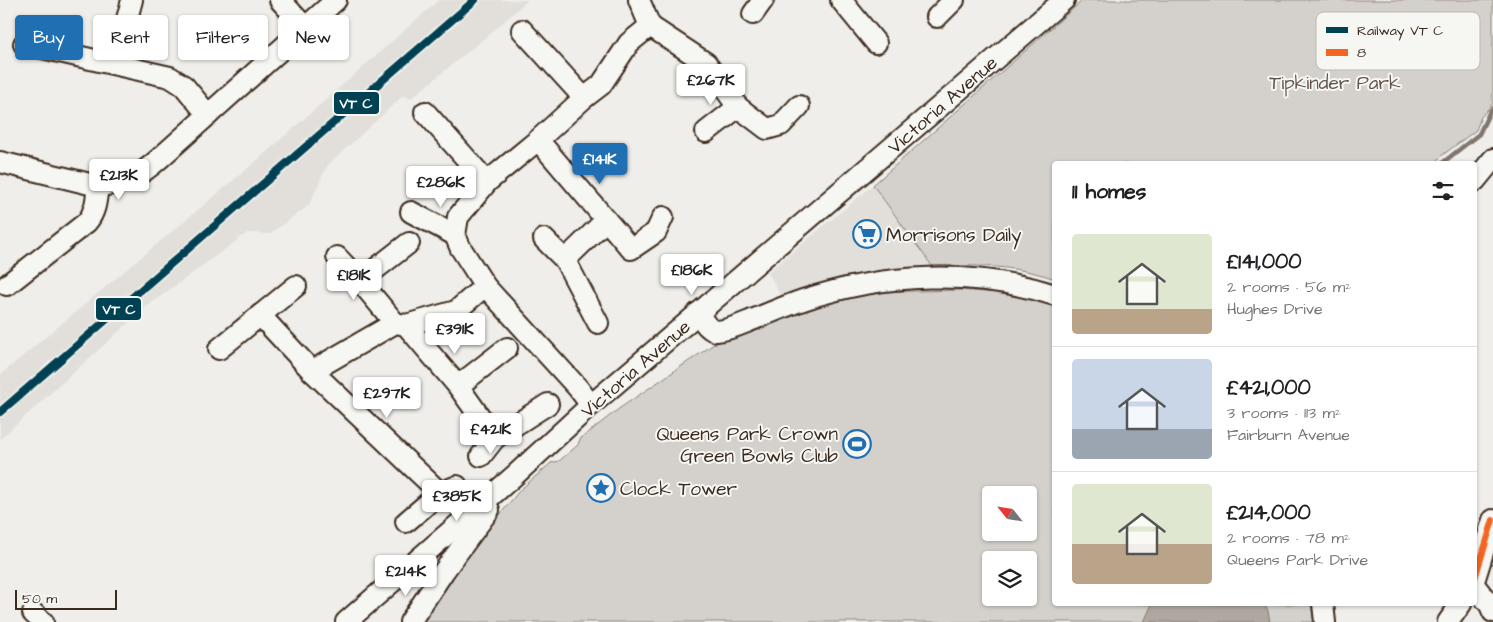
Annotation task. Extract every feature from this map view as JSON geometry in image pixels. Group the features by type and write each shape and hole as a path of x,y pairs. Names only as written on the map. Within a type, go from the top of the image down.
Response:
{"street":[{"path":"115,64 132,0"},
{"path":"280,0 294,15"},
{"path":"319,15 336,0"},
{"path":"639,0 650,26 706,63 738,107 766,129 781,125 799,106"},
{"path":"841,0 876,43"},
{"path":"937,17 954,0"},
{"name":"Victoria Avenue","path":"346,622 514,476 591,405 1064,0"},
{"path":"591,405 578,388 485,286 460,247 455,235 458,217 487,182 601,85 630,43 650,26"},
{"path":"522,30 584,98"},
{"path":"0,162 98,186 112,185 135,177 147,169 278,52"},
{"path":"83,57 170,77 184,86 208,115"},
{"path":"706,132 738,107"},
{"path":"424,112 487,182"},
{"path":"538,140 631,249 656,232 663,217"},
{"path":"1477,179 1493,159"},
{"path":"7,285 87,222 95,208 98,186"},
{"path":"411,212 455,235"},
{"path":"566,260 606,220"},
{"path":"544,239 566,260 598,323"},
{"path":"360,281 409,243"},
{"path":"337,257 458,386 495,438"},
{"path":"698,314 708,326 718,331 733,328 804,300 844,288 921,278 956,277 990,280 1052,293"},
{"path":"219,349 296,286"},
{"path":"312,371 400,324 456,311 485,286"},
{"path":"260,315 312,371 448,490 406,522"},
{"path":"458,386 507,348"},
{"path":"481,456 495,438 548,404"},
{"path":"410,622 430,590 514,476"},
{"path":"1477,572 1493,520"},
{"path":"411,566 430,590"},
{"path":"1477,589 1493,612"},
{"path":"1323,606 1325,622"},
{"path":"1448,622 1460,606"}],"shaded area":[{"path":"439,0 528,0 410,99 404,95 327,166 309,205 270,234 247,233 146,307 0,439 0,375 254,163"},
{"path":"873,185 932,266 808,288 781,297 768,272"},
{"path":"1151,606 1265,606 1270,622 1144,622"}],"green space":[{"name":"Tipkinder Park","path":"1083,0 1493,0 1493,103 1481,117 1476,130 1437,161 1052,161 1052,278 1010,268 932,266 873,185"},
{"path":"960,290 1013,294 1052,304 1052,606 1311,606 1314,622 426,622 435,604 476,544 520,490 551,463 559,461 578,445 580,439 620,408 714,344 796,311 874,292"}],"waterway":[{"path":"1445,161 1479,134 1493,108"}],"transit line":[{"path":"0,412 475,0"},
{"name":"8","path":"1477,572 1493,520"}],"place":[{"name":"Morrisons Daily","path":"867,234"},
{"name":"Queens Park Crown Green Bowls Club","path":"857,444"},
{"name":"Clock Tower","path":"601,488"}]}
